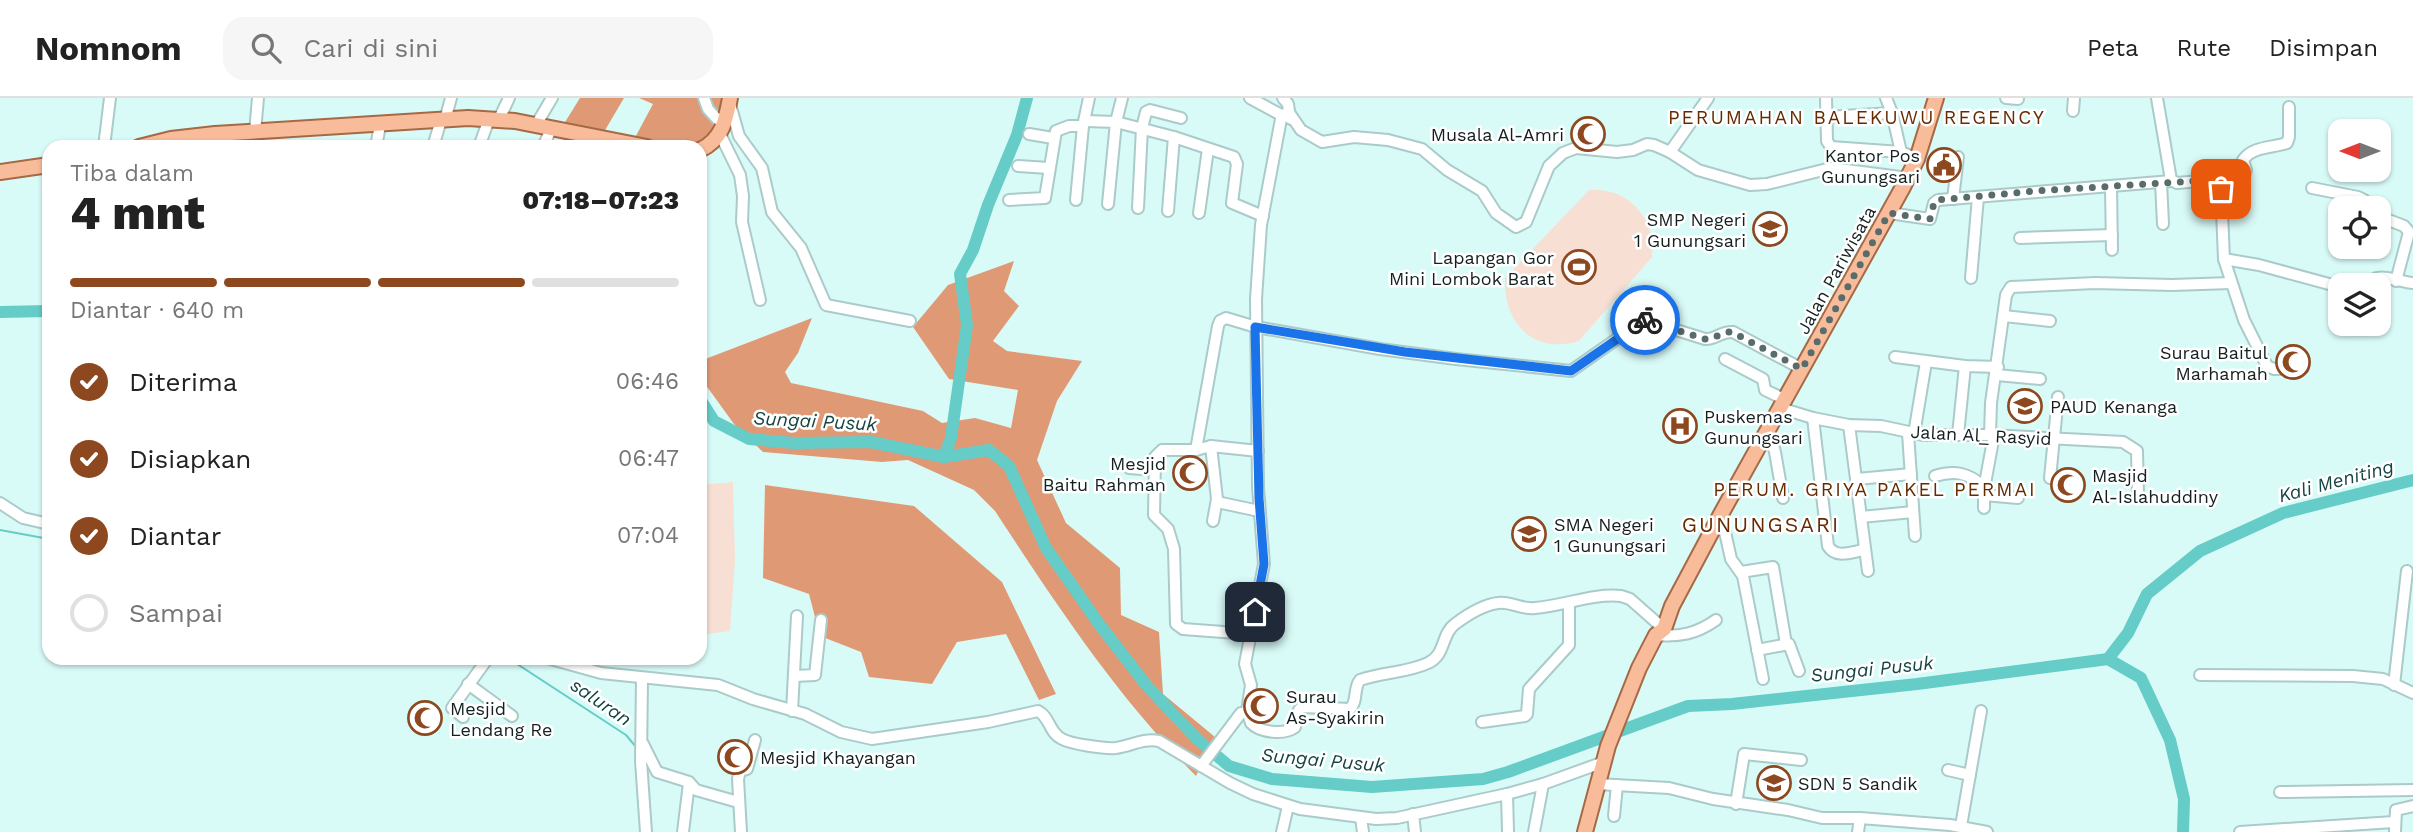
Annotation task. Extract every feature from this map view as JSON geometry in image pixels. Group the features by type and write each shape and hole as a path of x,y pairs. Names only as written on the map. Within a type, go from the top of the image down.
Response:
{"main road":[{"name":"Jalan Pariwisata","path":"1585,832 1618,717 1639,668 1768,428 1908,178 1917,159 1936,98"},
{"path":"707,146 720,134 729,100"},
{"path":"167,140 255,132 494,119 610,140"},
{"path":"0,172 42,166"}],"street":[{"path":"105,140 110,98"},
{"path":"255,132 258,98"},
{"path":"436,140 452,98"},
{"path":"483,140 508,98"},
{"path":"536,125 552,98"},
{"path":"704,98 712,115 717,119 726,118"},
{"path":"1076,200 1089,98"},
{"path":"1108,204 1116,122 1122,98"},
{"path":"1250,98 1289,118 1301,130 1322,142 1354,137 1388,140 1422,149 1447,170 1482,191 1496,213 1516,227 1525,222 1549,166 1568,150 1581,148 1623,152 1650,144 1670,152 1698,170 1750,185 1767,184 1831,168 1908,178"},
{"path":"1283,98 1288,104 1289,118 1263,216 1258,250 1255,327 1259,511 1264,570 1245,667 1251,688 1247,713 1251,723 1259,730 1291,730 1301,708 1350,709 1354,704 1357,684 1362,679 1431,662 1439,654 1451,628 1469,613 1497,603 1532,609 1612,595 1628,597 1660,632 1689,634 1716,620"},
{"path":"1670,152 1708,98"},
{"path":"1826,98 1828,141 1833,147 1901,152 1917,159"},
{"path":"1886,98 1901,152"},
{"path":"2006,98 2018,99"},
{"path":"2073,111 2074,98"},
{"path":"2157,98 2166,181 2163,224"},
{"path":"729,100 739,136 762,168 772,212 801,248 826,305 910,321"},
{"path":"1889,213 1930,219 1934,202 1952,198 2166,181 2177,183 2210,180 2218,183 2244,176 2246,170 2243,160 2247,155 2287,142 2289,107"},
{"path":"1138,208 1142,128 1146,112 1149,110 1181,118"},
{"path":"1827,117 1892,113"},
{"path":"1009,200 1045,198 1056,131 1063,127 1116,122 1174,137 1230,155 1236,160 1230,218"},
{"path":"377,140 380,125"},
{"path":"546,140 551,129"},
{"path":"720,134 740,175 743,196 741,218 760,300"},
{"path":"1029,134 1053,138"},
{"path":"1168,211 1174,137"},
{"path":"1199,213 1208,149"},
{"path":"1952,198 1958,157"},
{"path":"1018,166 1049,168"},
{"path":"2218,183 2222,191 2224,259 2244,320 2267,366 2274,369 2303,368"},
{"path":"2111,187 2112,250"},
{"path":"2312,188 2353,196"},
{"path":"1971,278 1978,197"},
{"path":"1232,203 1263,216"},
{"path":"2391,221 2404,226 2409,232 2396,281"},
{"path":"2020,238 2112,236"},
{"path":"2224,259 2259,265 2328,284"},
{"path":"2391,280 2413,283"},
{"path":"1984,508 1992,435 1992,403 2006,293 2009,288 2231,283"},
{"path":"2004,316 2050,321"},
{"path":"1196,450 1218,324 1228,318 1255,327 1405,352 1571,371 1644,320 1710,340 1724,332 1732,332 1802,369"},
{"path":"1895,357 1965,366 1998,366 2040,379"},
{"path":"1998,366 2012,358"},
{"path":"1725,359 1763,379 1765,390 1782,403"},
{"path":"1915,536 1911,433 1926,362"},
{"path":"1958,435 1965,366"},
{"path":"2050,478 2058,397"},
{"name":"Jalan Al_ Rasyid","path":"1782,403 1813,418 1849,425 1881,426 1911,433 2118,442 2135,447 2137,451 2138,495"},
{"path":"1813,418 1828,546 1837,554 1864,550"},
{"path":"1849,425 1868,571"},
{"path":"1768,428 1783,498"},
{"path":"1250,634 1182,629 1176,624 1175,557 1170,534 1154,514 1155,470 1156,455 1160,450 1196,450 1211,446 1258,451"},
{"path":"1211,446 1217,502 1213,521"},
{"path":"1129,468 1155,470"},
{"path":"1935,476 1948,472 1962,473 1974,478 1984,491 2018,498"},
{"path":"1857,479 1912,474"},
{"path":"1217,502 1259,511"},
{"path":"0,503 18,516 42,522"},
{"path":"1861,517 1913,512"},
{"path":"1721,514 1731,559 1741,572 1763,679"},
{"path":"1741,572 1778,566 1786,643 1790,645 1799,671"},
{"path":"2394,685 2407,571"},
{"path":"1482,722 1527,714 1529,689 1569,645 1569,603"},
{"path":"792,711 797,616"},
{"path":"794,676 815,675 821,620"},
{"path":"1757,650 1786,643"},
{"path":"463,717 452,708 483,665"},
{"path":"571,665 601,674 718,685 805,714 841,732 872,739 988,722 1038,711 1044,713 1056,736 1066,741 1114,748 1147,740 1159,741 1202,763 1241,789 1288,806 1361,818 1413,814 1507,794 1543,784 1606,754"},
{"path":"2200,675 2353,676 2383,679 2413,693"},
{"path":"642,679 640,753 646,832"},
{"path":"468,684 512,716"},
{"path":"1961,826 1981,711"},
{"path":"1202,763 1241,713 1247,713"},
{"path":"640,738 657,772 690,783 696,790 738,802"},
{"path":"741,832 739,775 741,770 747,768 755,740"},
{"path":"1736,804 1744,754 1801,760"},
{"path":"1948,770 1970,775"},
{"path":"683,832 690,783"},
{"path":"1534,832 1543,784"},
{"path":"1597,784 1669,788 1736,804 1788,810 1822,818 1860,818 1961,826 1987,832"},
{"path":"1614,816 1617,785"},
{"path":"2280,792 2413,790"},
{"path":"1507,794 1508,832"},
{"path":"1282,832 1288,806"},
{"path":"2240,832 2395,827 2396,810 2413,806"},
{"path":"1413,814 1415,832"},
{"path":"1361,818 1363,832"},
{"path":"1858,832 1860,818"}],"shaded area":[{"path":"580,98 624,98 604,132 562,127"},
{"path":"639,98 722,98 712,140 707,142 634,140 653,104"},
{"name":"Lapangan Gor Mini Lombok Barat","path":"1589,190 1616,194 1637,208 1649,230 1652,257 1579,341 1563,344 1535,339 1524,332 1509,309 1505,278"},
{"path":"1014,261 1004,291 1019,306 993,341 1007,351 1082,361 1057,401 1037,460 1066,523 1120,568 1121,615 1159,632 1163,694 1215,737 1196,776 1167,746 1114,682 995,511 974,490 908,460 882,462 763,452 734,424 707,387 707,358 812,318 798,353 785,372 791,383 923,411 942,423 975,418 1011,428 1018,390 949,379 913,327 948,285"},
{"path":"733,482 735,560 730,631 707,634 707,484"},
{"path":"765,485 914,506 1002,582 1056,694 1039,700 1006,634 957,642 932,684 869,677 861,652 820,636 809,594 763,578"}],"waterway":[{"path":"944,457 951,438 967,325 960,274 973,250 1017,135 1027,98"},
{"name":"Sungai Pusuk","path":"0,312 42,311"},
{"name":"Sungai Pusuk","path":"707,410 714,421 749,439 794,443 871,442 944,457 989,450 1009,466 1046,548 1099,624 1147,686 1197,739 1229,766 1272,779 1372,787 1483,779 1688,706 1732,704 1917,684 2108,659"},
{"name":"Kali Meniting","path":"2183,832 2184,799 2170,740 2141,678 2108,659 2128,633 2147,594 2200,551 2283,513 2413,480"},
{"name":"saluran","path":"0,530 42,538"},
{"name":"saluran","path":"519,665 626,735 636,747"}],"way so far":[{"path":"1645,320 1710,340 1724,332 1732,332 1802,369 1889,213 1930,219 1937,200 2172,181 2177,183 2214,180 2221,189"}],"place":[{"name":"Musala Al-Amri","path":"1588,134"},
{"name":"Kantor Pos Gunungsari","path":"1944,165"},
{"name":"SMP Negeri 1 Gunungsari","path":"1770,229"},
{"name":"Lapangan Gor Mini Lombok Barat","path":"1579,267"},
{"name":"Surau Baitul Marhamah","path":"2293,362"},
{"name":"PAUD Kenanga","path":"2025,406"},
{"name":"Puskemas Gunungsari","path":"1680,426"},
{"name":"Mesjid Baitu Rahman","path":"1190,473"},
{"name":"Masjid Al-Islahuddiny","path":"2068,485"},
{"name":"SMA Negeri 1 Gunungsari","path":"1529,534"},
{"name":"Surau As-Syakirin","path":"1261,706"},
{"name":"Mesjid Lendang Re","path":"425,718"},
{"name":"Mesjid Khayangan","path":"735,757"},
{"name":"SDN 5 Sandik","path":"1774,783"}],"district":[{"name":"PERUMAHAN BALEKUWU REGENCY","path":"1857,117"},
{"name":"PERUM. GRIYA PAKEL PERMAI","path":"1875,489"},
{"name":"GUNUNGSARI","path":"1761,524"}],"route":[{"path":"1255,612 1264,564 1259,511 1255,327 1380,349 1571,371 1645,320"}]}
